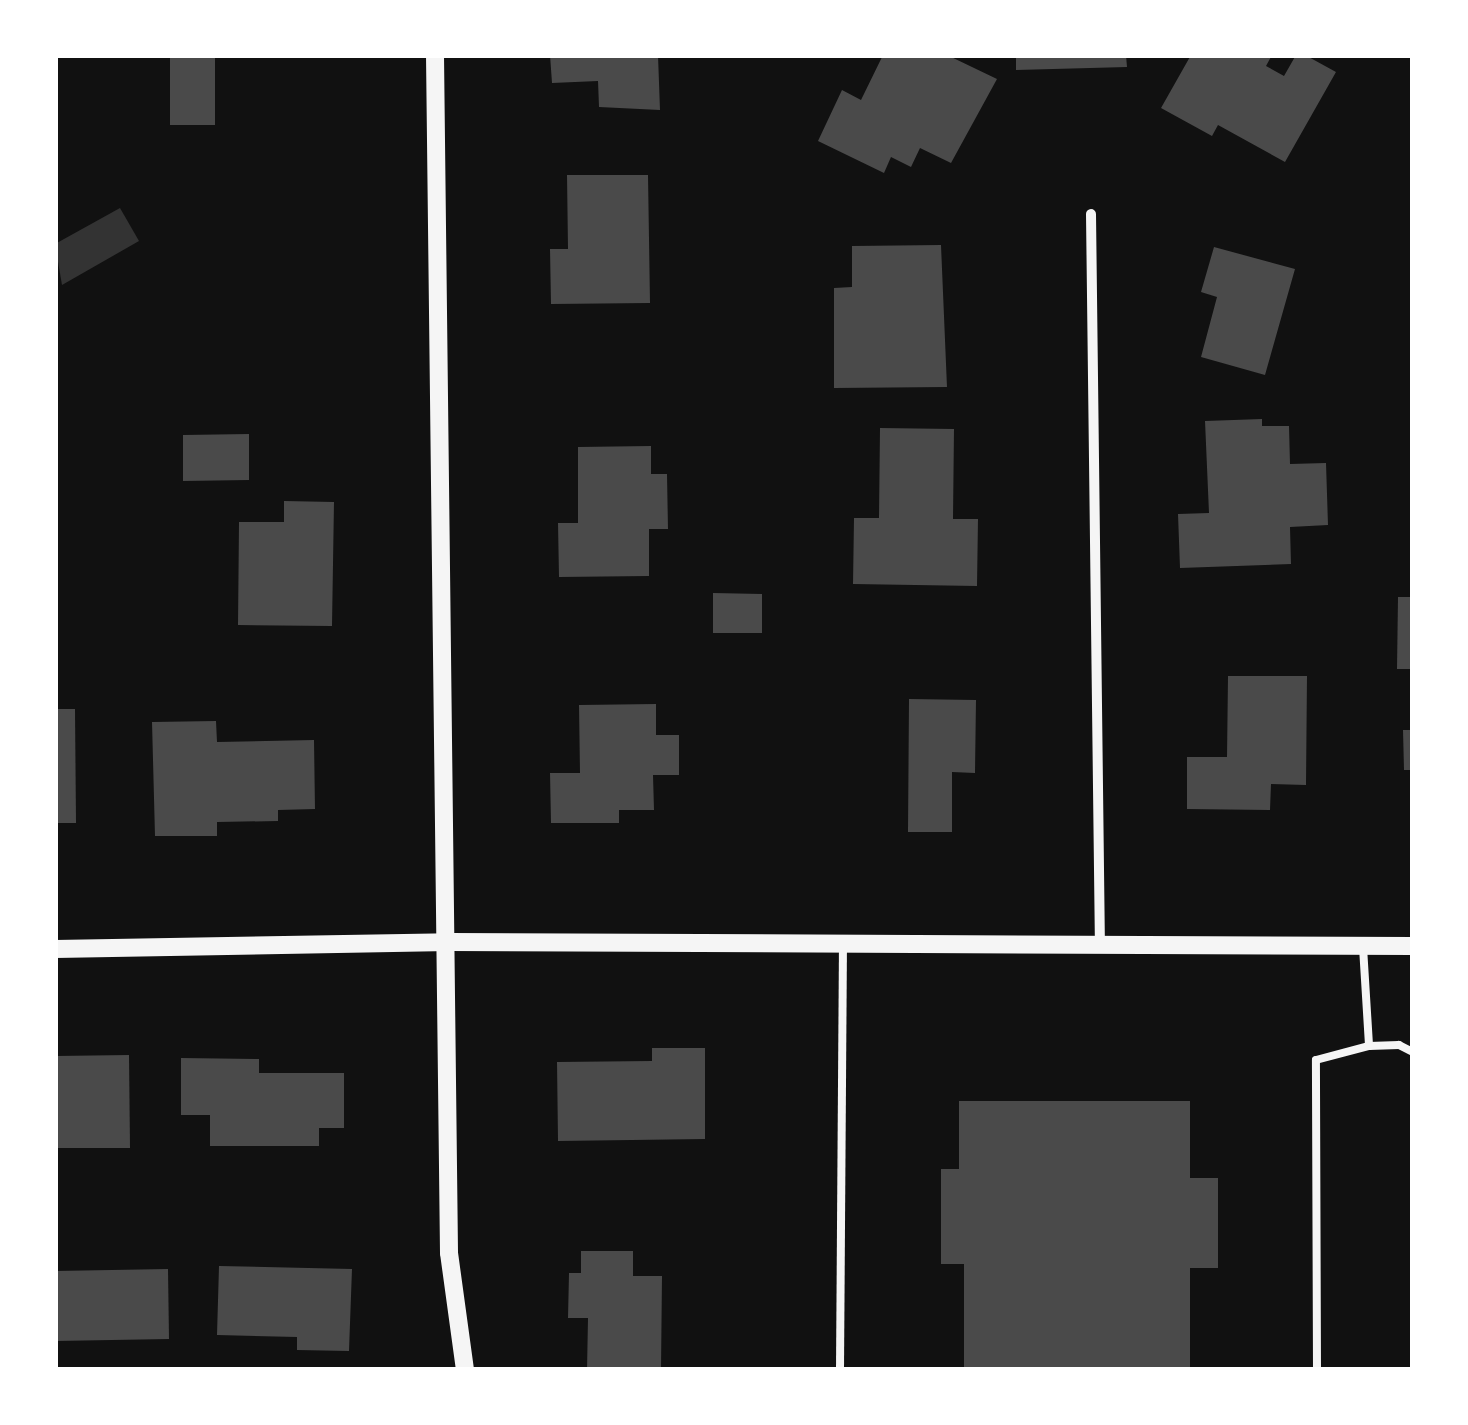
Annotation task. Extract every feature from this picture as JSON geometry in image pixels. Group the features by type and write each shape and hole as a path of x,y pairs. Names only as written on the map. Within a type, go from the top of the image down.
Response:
{"street":[{"path":"436,55 449,942 449,1253 466,1370"},
{"path":"1092,214 1100,949"},
{"path":"55,949 449,942 1100,949 1413,946"}],"lane":[{"path":"840,1370 843,946"},
{"path":"1363,946 1369,1046"},
{"path":"1317,1370 1316,1060 1369,1046 1398,1044 1413,1052"}],"shaded area":[{"path":"120,208 139,241 62,285 55,244"}],"building":[{"path":"170,55 215,55 215,125 170,125"},
{"path":"550,55 658,55 660,110 599,107 598,81 552,83"},
{"path":"883,55 947,55 997,79 951,163 920,148 911,167 891,157 884,173 818,141 842,90 861,100"},
{"path":"1016,55 1126,55 1127,67 1016,70"},
{"path":"1191,55 1272,55 1266,66 1284,76 1296,55 1305,55 1336,72 1285,162 1218,125 1212,136 1161,108"},
{"path":"567,175 648,175 650,303 551,304 550,249 568,249"},
{"path":"941,245 947,387 834,388 834,288 852,287 852,246"},
{"path":"1214,247 1295,269 1265,375 1201,357 1217,297 1201,292"},
{"path":"1262,419 1262,426 1289,426 1290,464 1326,463 1328,525 1290,527 1291,564 1180,568 1178,514 1209,513 1205,421"},
{"path":"880,428 954,429 953,519 978,519 977,586 853,584 854,518 879,518"},
{"path":"249,434 249,480 183,481 183,435"},
{"path":"651,446 651,474 667,474 668,529 649,529 649,576 559,577 558,523 578,523 578,447"},
{"path":"284,501 334,502 332,626 238,625 239,522 284,522"},
{"path":"713,593 762,594 762,633 713,633"},
{"path":"1398,597 1413,597 1413,669 1397,669"},
{"path":"1228,676 1307,676 1306,785 1271,784 1270,810 1187,809 1187,757 1227,757"},
{"path":"909,699 976,700 975,773 952,772 952,832 908,832"},
{"path":"656,704 656,735 679,735 679,775 653,775 654,810 619,810 619,823 551,823 550,773 580,773 579,705"},
{"path":"55,709 75,709 76,823 55,823"},
{"path":"216,721 217,742 314,740 315,809 278,810 278,821 217,822 217,836 155,836 152,722"},
{"path":"1403,730 1413,730 1413,770 1404,770"},
{"path":"652,1048 705,1048 705,1139 558,1141 557,1062 652,1061"},
{"path":"129,1055 130,1148 55,1148 55,1056"},
{"path":"181,1058 259,1059 259,1073 344,1073 344,1128 319,1128 319,1146 210,1146 210,1115 181,1115"},
{"path":"959,1101 1190,1101 1190,1178 1218,1178 1218,1268 1190,1268 1190,1370 964,1370 964,1264 941,1264 941,1169 959,1169"},
{"path":"581,1251 633,1251 633,1276 662,1276 661,1370 587,1370 588,1318 568,1318 569,1273 581,1273"},
{"path":"219,1266 352,1269 349,1351 297,1350 297,1337 217,1335"},
{"path":"168,1269 169,1339 55,1341 55,1271"}]}
